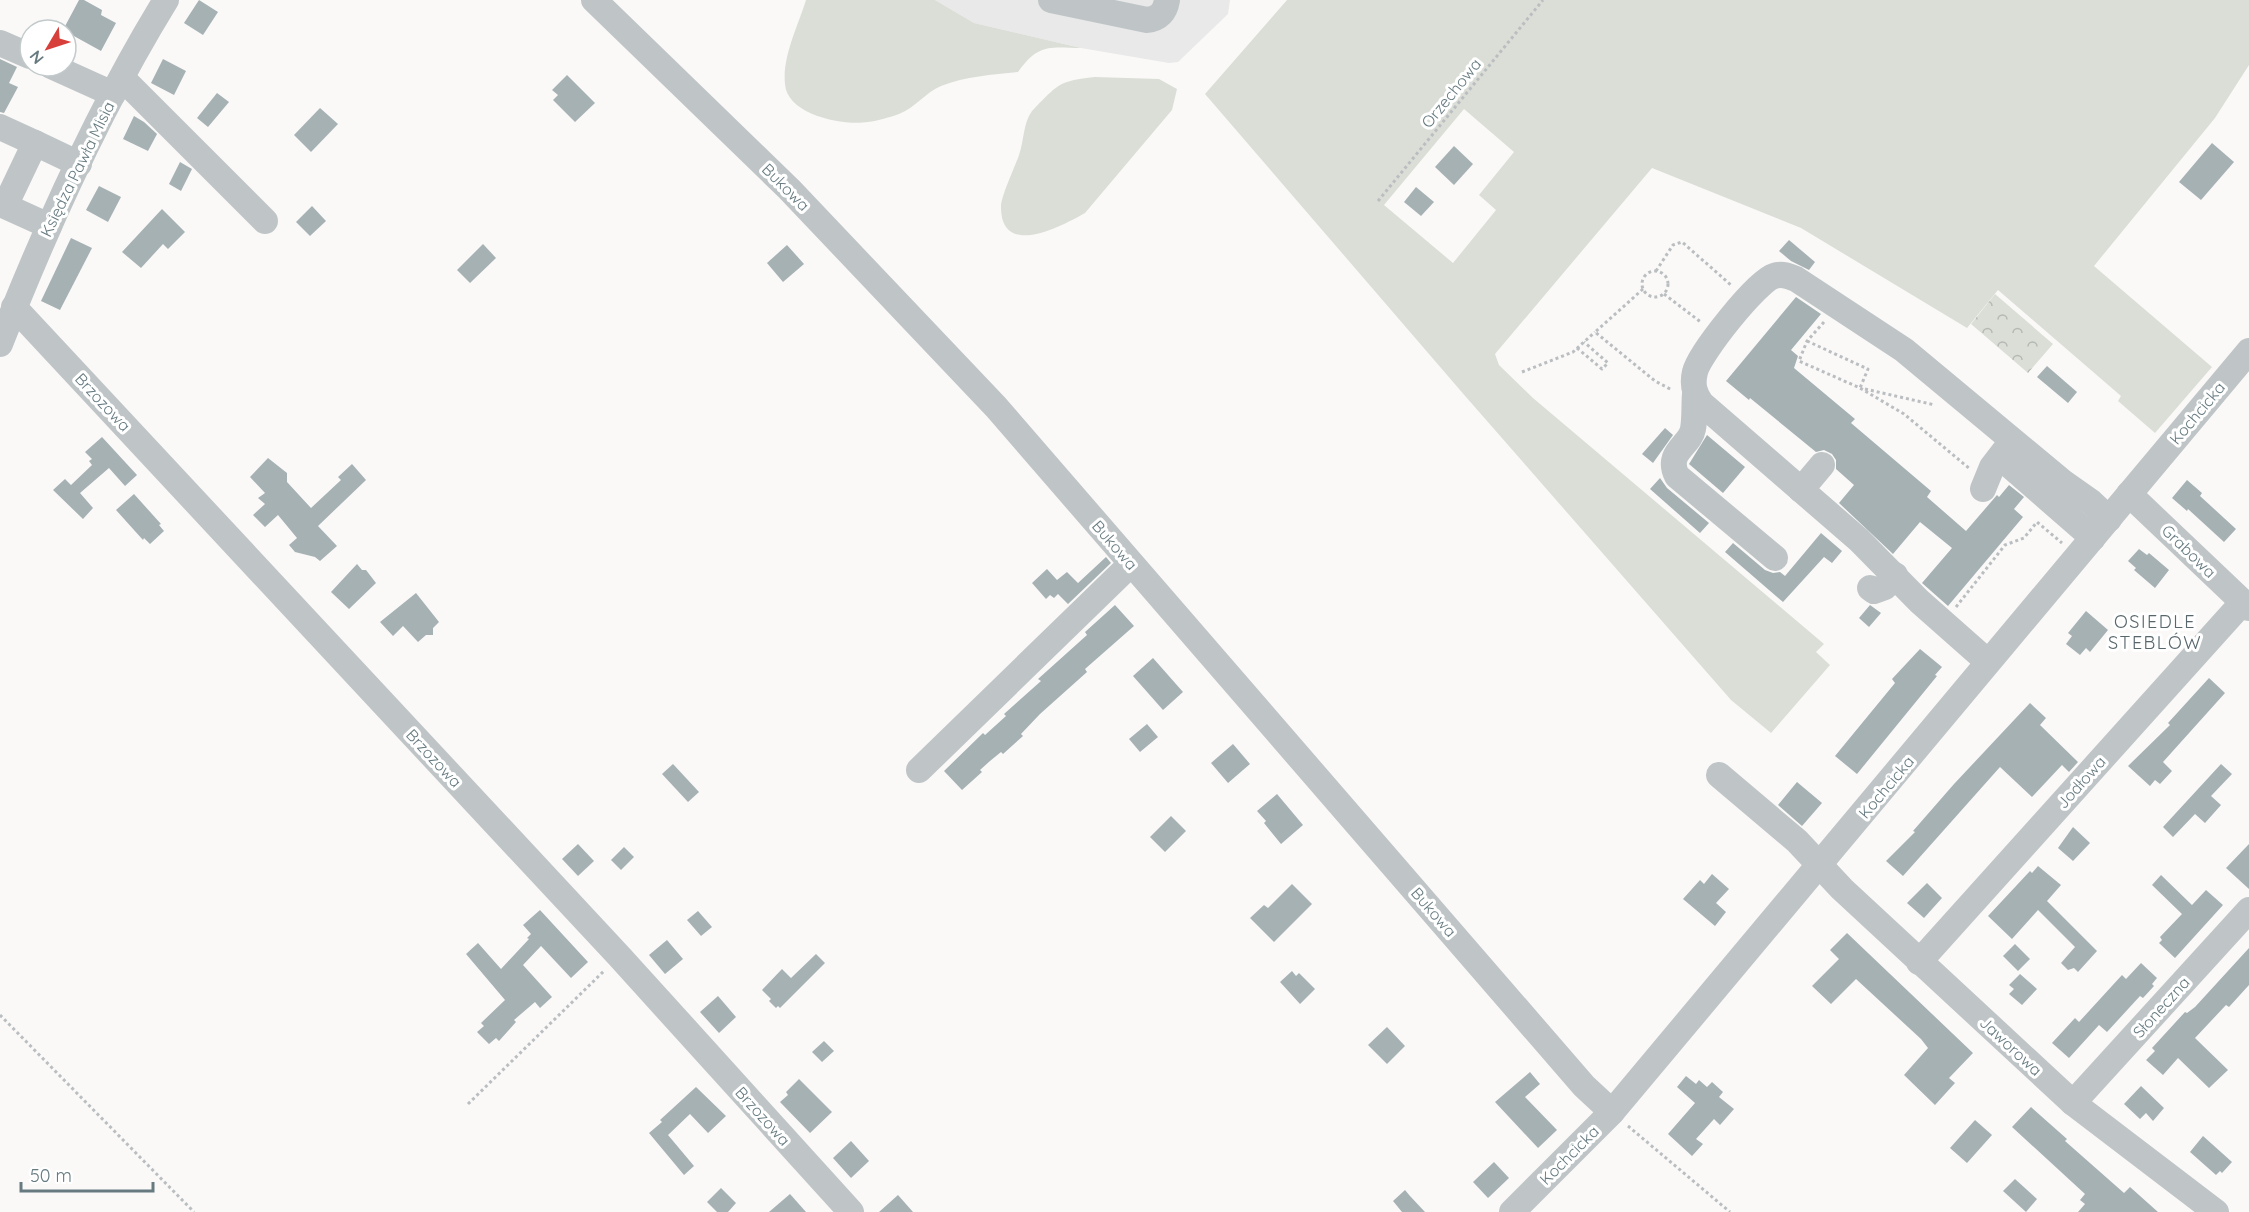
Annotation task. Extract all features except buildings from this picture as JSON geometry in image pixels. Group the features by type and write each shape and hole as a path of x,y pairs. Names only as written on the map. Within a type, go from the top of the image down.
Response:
{"street":[{"name":"Księdza Pawła Misia","path":"0,344 49,226 117,86 166,0"},
{"name":"Bukowa","path":"594,0 789,189 996,407 1584,1086 1612,1112"},
{"path":"1051,0 1148,20 1156,19 1162,14 1167,0"},
{"path":"0,43 18,51"},
{"path":"78,74 117,86 264,220"},
{"path":"0,127 79,164"},
{"path":"35,143 5,206 49,226"},
{"path":"1693,431 1693,382 1699,362 1718,334 1766,279 1778,274 1796,279 1899,346 1964,398 2007,448 2093,538"},
{"name":"Brzozowa","path":"14,307 619,956 851,1212"},
{"name":"Kochcicka","path":"1512,1212 1612,1112 2249,351"},
{"path":"1694,394 1717,419 1859,540 1943,622 1988,662"},
{"path":"1717,419 1693,431 1678,450 1675,458 1677,476 1775,558"},
{"path":"1984,485 1992,467 2007,448"},
{"path":"1801,490 1822,465"},
{"name":"Grabowa","path":"2128,495 2246,605"},
{"path":"919,770 1131,564"},
{"path":"1870,588 1874,591 1881,590 1895,575"},
{"name":"Jodłowa","path":"1919,962 2246,605"},
{"name":"Jaworowa","path":"1719,775 1797,842 1919,962 2073,1103 2216,1212"},
{"name":"Słoneczna","path":"2073,1103 2249,910"}],"path":[{"name":"Orzechowa","path":"1378,201 1543,0"},
{"path":"1656,271 1673,245 1682,242 1748,300"},
{"path":"1656,271 1667,278 1668,287 1664,294 1652,297 1643,289 1642,280 1644,276 1656,271"},
{"path":"1522,372 1573,352 1643,289"},
{"path":"1664,294 1718,334"},
{"path":"1835,305 1807,341 1799,361 1860,388 1904,414 1984,485"},
{"path":"1595,332 1655,381 1677,393 1694,394"},
{"path":"1807,341 1868,369 1860,388"},
{"path":"1577,348 1602,369 1608,363 1583,342"},
{"path":"1860,388 1942,406 1956,404 1964,398"},
{"path":"1943,622 2006,545 2024,538 2037,522 2093,538"},
{"path":"468,1104 619,956"},
{"path":"0,1015 194,1212"},
{"path":"1612,1112 1730,1212"}],"shaded area":[{"path":"935,0 1230,0 1228,14 1178,62 1169,63 1081,48 974,23"}],"green space":[{"path":"806,0 935,0 974,23 1081,48 1045,49 1032,56 1018,72 969,78 941,86 905,111 884,119 857,123 831,120 806,111 795,104 788,95 785,84 788,52"},
{"path":"1287,0 2249,0 2249,65 2215,118 2094,266 2212,367 2155,433 2118,401 2121,396 1998,290 1967,328 1801,228 1652,168 1495,354 1499,365 1533,398 1824,644 1816,652 1830,665 1771,733 1731,700 1205,94","holes":["1464,109 1514,152 1479,195 1496,210 1453,263 1384,205"]},
{"path":"1095,77 1159,79 1177,89 1172,110 1085,213 1048,231 1022,235 1011,232 1004,223 1001,207 1019,155 1029,116 1048,94 1062,84"},
{"path":"1995,294 2053,344 2028,373 1971,324"}],"district":[{"name":"OSIEDLE STEBLÓW","path":"2155,632"}]}
